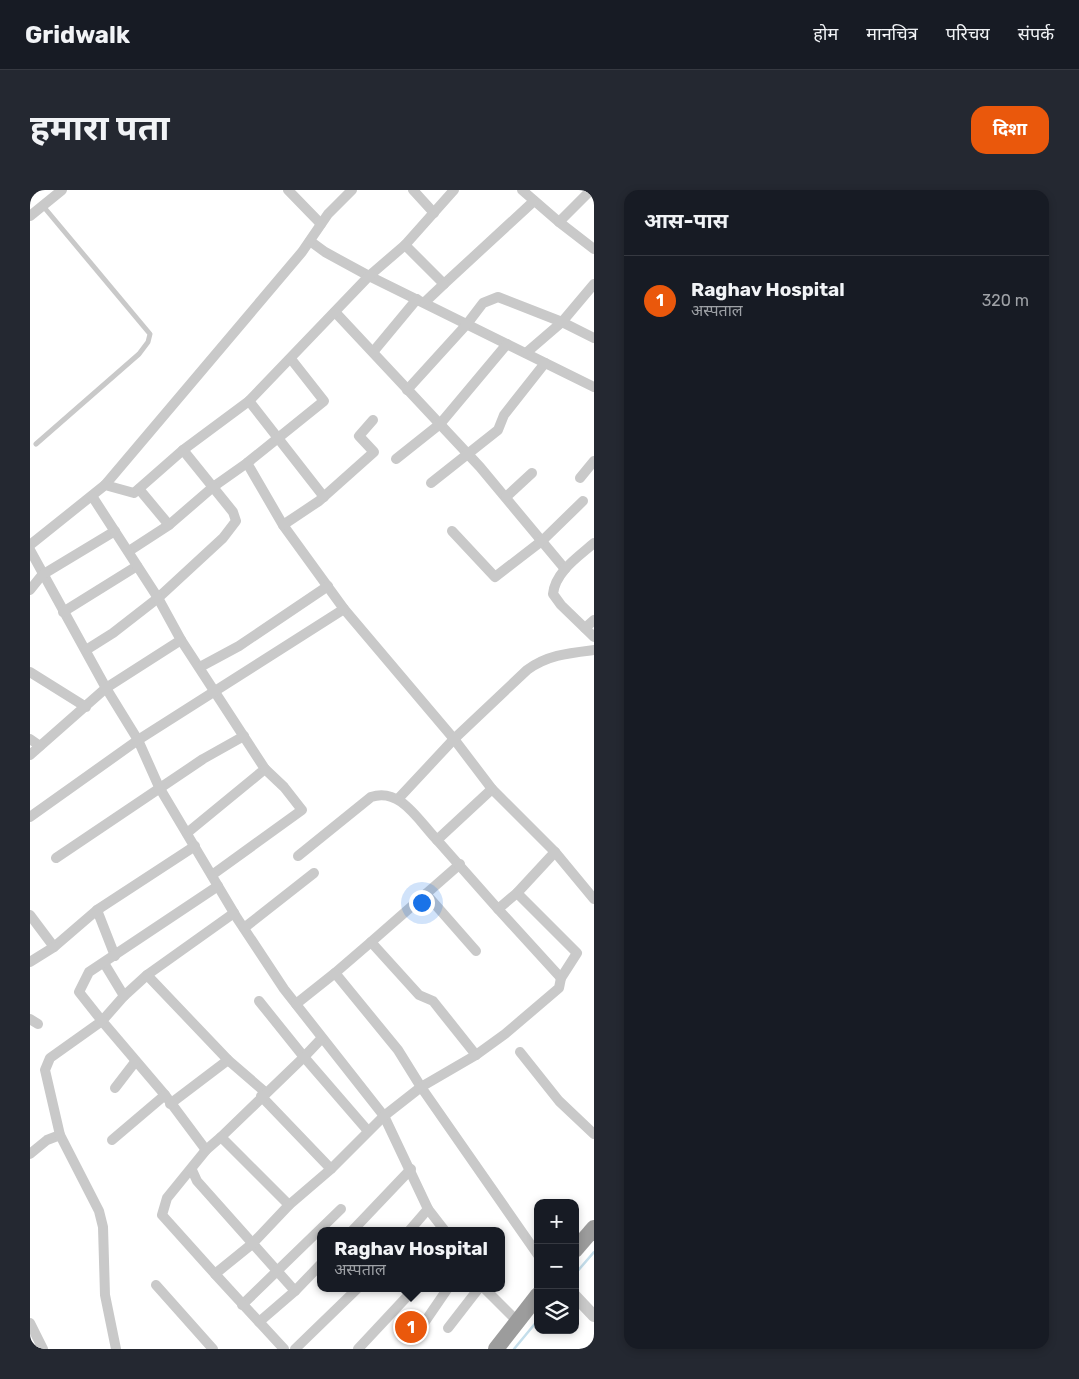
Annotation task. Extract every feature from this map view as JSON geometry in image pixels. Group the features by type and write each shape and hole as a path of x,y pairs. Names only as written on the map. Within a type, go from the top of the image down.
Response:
{"highway":[{"path":"579,1245 594,1228"},
{"path":"496,1349 534,1300"}],"street":[{"path":"30,216 62,190"},
{"path":"288,190 321,224"},
{"path":"30,545 105,485 310,241 321,224 352,190"},
{"path":"413,190 434,212"},
{"path":"105,485 134,493 183,450 250,401 369,276 405,244 454,190"},
{"path":"522,190 594,249"},
{"path":"559,222 591,190"},
{"path":"373,352 421,301 444,284 534,201"},
{"path":"310,241 325,252 369,276 594,387"},
{"path":"405,244 444,284"},
{"path":"526,354 562,322 594,284"},
{"path":"407,390 467,324 483,303 498,297 562,322 594,338"},
{"path":"335,312 468,454 543,540 565,569"},
{"path":"396,459 440,424 507,344"},
{"path":"129,552 169,525 213,486 247,464 324,401 291,359"},
{"path":"431,483 498,430 504,415 545,363"},
{"path":"250,401 324,497"},
{"path":"283,525 324,497 374,452 359,436 373,420"},
{"path":"86,650 113,633 158,598 223,538 236,521 233,512 183,450"},
{"path":"580,478 594,461"},
{"path":"247,464 283,525 344,609 454,739 492,789 555,852 594,899"},
{"path":"506,497 532,473"},
{"path":"139,489 169,525"},
{"path":"92,496 158,598 181,640 265,769 284,787 302,810 212,876"},
{"path":"452,531 495,577 543,540 583,501"},
{"path":"30,590 42,575 115,531"},
{"path":"594,543 565,569 554,586 553,594 561,605 594,637"},
{"path":"30,550 42,575 106,688 138,740 159,788 234,913 284,989 321,1039 384,1116 411,1169 428,1209 442,1227"},
{"path":"63,612 136,566"},
{"path":"200,667 239,646 328,586"},
{"path":"30,817 138,740 344,609"},
{"path":"586,628 594,620"},
{"path":"30,755 106,688 181,640"},
{"path":"398,798 496,698 539,661 560,654 594,650"},
{"path":"30,672 86,707"},
{"path":"56,858 159,788 244,736"},
{"path":"30,739 40,746"},
{"path":"187,833 265,769"},
{"path":"437,840 492,789"},
{"path":"298,856 371,798 381,794 398,798 460,864 561,978"},
{"path":"30,962 54,947 97,910 195,846"},
{"path":"498,909 517,893 555,852"},
{"path":"296,1004 371,942 460,864"},
{"path":"244,928 314,873"},
{"path":"206,1150 168,1099 135,1062 79,992 89,972 218,886"},
{"path":"215,1274 252,1244 289,1205 331,1169 384,1116 421,1087 476,1055 505,1034 559,988 561,978 577,953 517,893"},
{"path":"426,894 476,951"},
{"path":"97,910 115,956"},
{"path":"116,1349 105,1295 101,1219 60,1135 45,1070 50,1058 102,1020 147,975 234,913"},
{"path":"31,917 54,947"},
{"path":"371,942 419,995 433,1001 476,1055"},
{"path":"104,963 124,996"},
{"path":"335,972 398,1050 421,1087 534,1249"},
{"path":"147,975 263,1094 331,1169"},
{"path":"260,1001 304,1057 368,1131"},
{"path":"284,1349 162,1215 167,1198 192,1170 206,1150 321,1039"},
{"path":"520,1052 558,1101 594,1134"},
{"path":"112,1140 168,1099 228,1060"},
{"path":"115,1088 135,1062"},
{"path":"31,1152 46,1140 60,1135"},
{"path":"220,1137 289,1205"},
{"path":"356,1227 411,1169"},
{"path":"192,1170 197,1181 276,1272 295,1291"},
{"path":"322,1227 341,1209"},
{"path":"412,1227 428,1209"},
{"path":"242,1305 317,1232"},
{"path":"259,1322 295,1291 317,1268"},
{"path":"156,1285 213,1349"},
{"path":"295,1349 354,1292"},
{"path":"358,1349 412,1292"},
{"path":"422,1326 445,1292"},
{"path":"448,1328 476,1292"},
{"path":"488,1292 517,1321"},
{"path":"579,1300 594,1316"},
{"path":"30,1323 42,1349"}],"lane":[{"path":"36,444 139,354 148,342 150,334 43,205"}],"building":[{"path":"410,1314 421,1324 408,1339 396,1329"}],"waterway":[{"path":"579,1269 594,1252"},
{"path":"514,1349 534,1325"}],"place":[{"name":"Raghav Hospital","path":"411,1327"}]}
